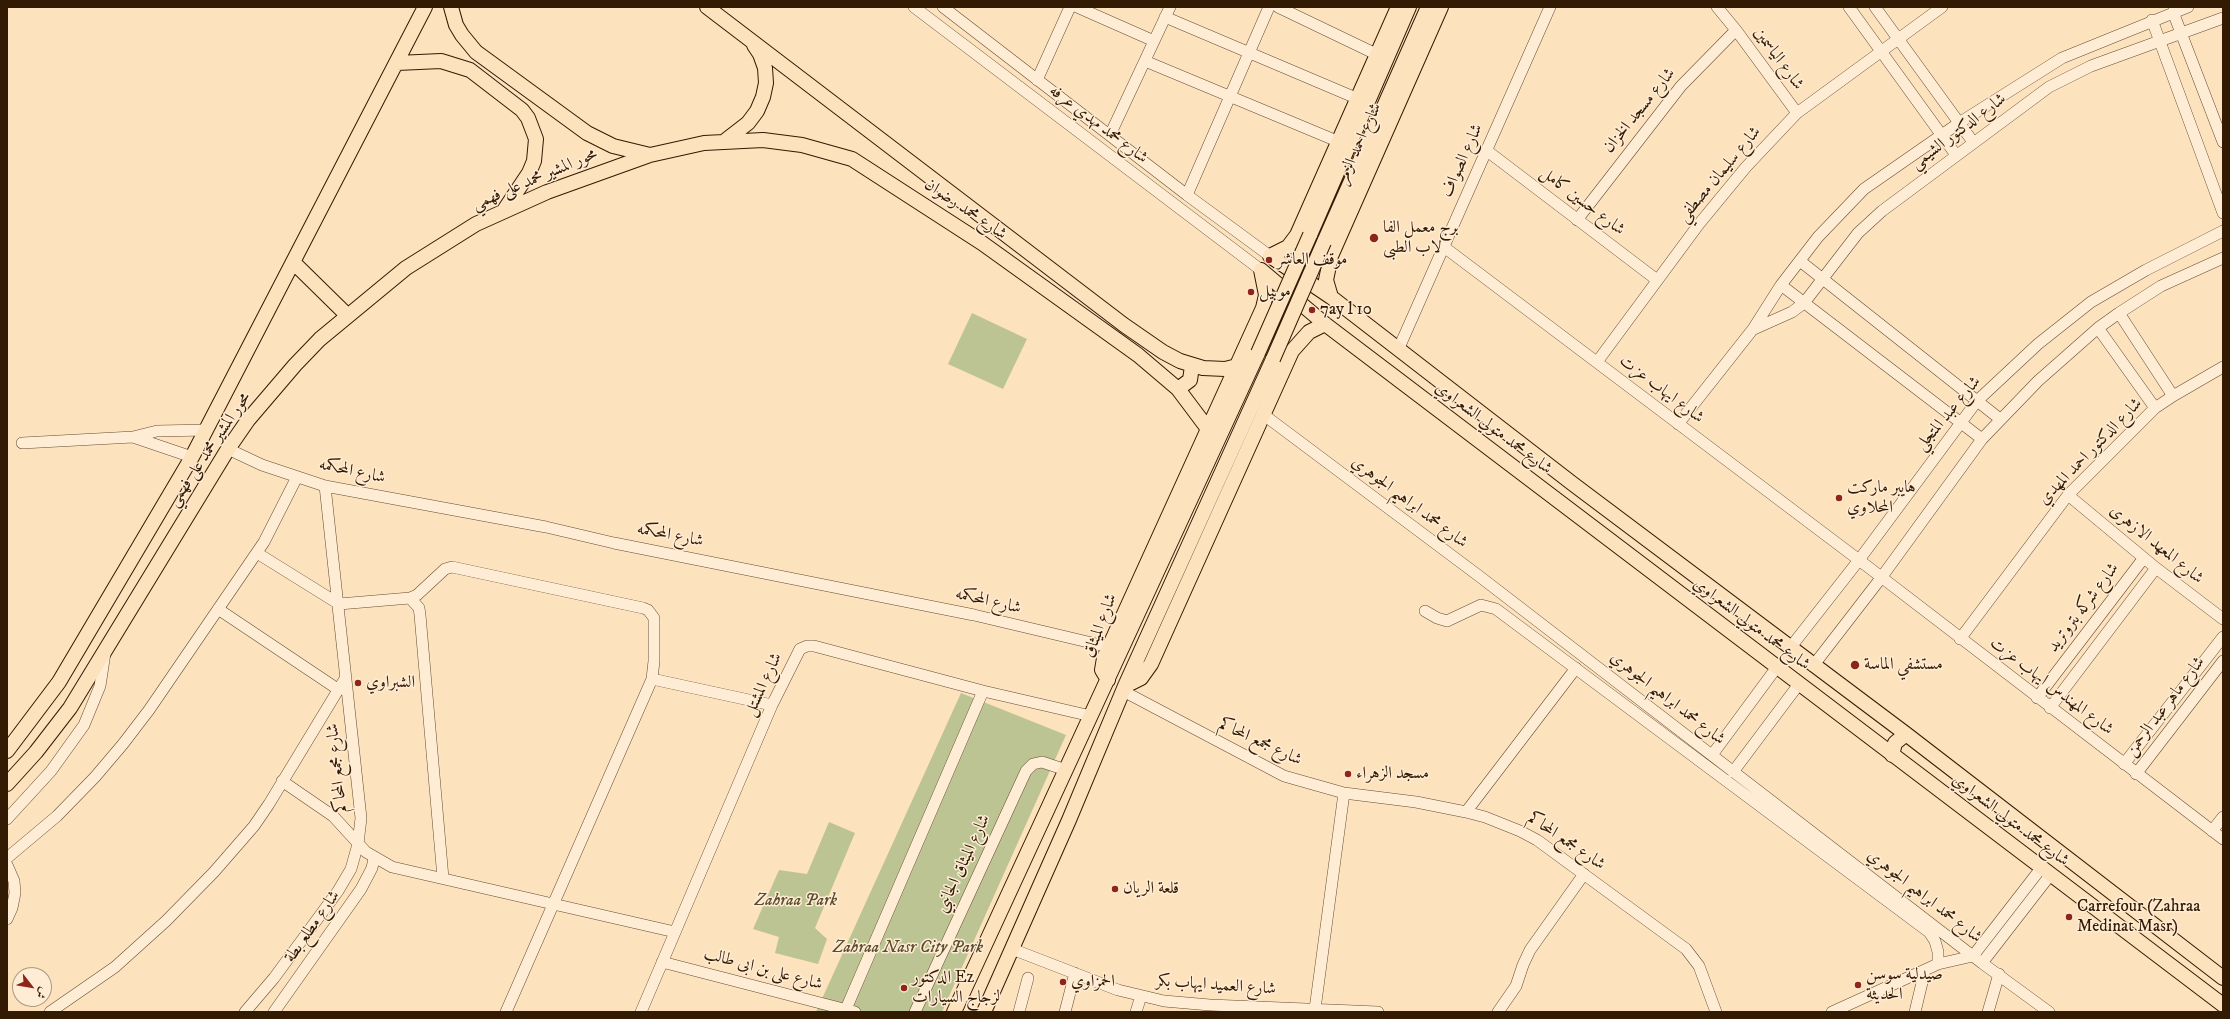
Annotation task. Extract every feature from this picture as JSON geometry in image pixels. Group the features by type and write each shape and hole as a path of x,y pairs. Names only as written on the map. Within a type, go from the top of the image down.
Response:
{"main road":[{"name":"محور المشير محمد على فهمي","path":"7,750 59,682 192,457 425,7"},
{"path":"451,7 462,35 476,52 587,133 613,146 650,155"},
{"name":"شارع محمد رضوان","path":"707,7 1124,325 1163,352 1192,366 1214,369 1237,366"},
{"name":"شارع احمد الزمر","path":"1270,256 1288,247 1297,235 1356,98 1398,7"},
{"path":"1108,680 1261,346 1409,7"},
{"path":"984,1012 1124,689 1273,359 1428,7"},
{"name":"شارع احمد الزمر","path":"1331,297 1326,280 1331,256 1441,7"},
{"path":"726,140 748,123 757,111 763,97 766,83 765,68 760,54 752,41"},
{"path":"397,63 441,61 470,70 522,110 528,118 536,139 534,161 529,173 505,209"},
{"name":"شارع محمد رضوان","path":"650,155 685,146 726,140 782,142 819,148 852,159 889,181 994,251 1138,355 1178,389 1208,430"},
{"name":"محور المشير محمد على فهمي","path":"7,784 54,730 105,651 228,449 253,414 285,376 347,316 406,268 438,246 505,209 547,192 650,155"},
{"path":"1297,235 1300,244 1311,254 1321,257 1331,256"},
{"name":"شارع محمد متولي الشعراوي","path":"1270,256 1331,297 1398,350 1813,666 1906,734 2223,978"},
{"path":"293,262 347,316"},
{"name":"شارع محمد متولي الشعراوي","path":"1261,270 1325,324 1892,756 2046,870 2223,1005"},
{"name":"شارع الميثاق","path":"954,1012 1108,680 1102,670 1102,664 1109,647 1255,327 1265,301 1261,270"},
{"path":"1124,689 1141,678 1151,664 1296,344 1309,332 1325,324"},
{"path":"1255,327 1270,326 1278,328 1290,337 1296,344"},
{"path":"1402,382 1414,379 1418,371 1415,362"},
{"path":"1178,389 1190,380 1192,366"},
{"path":"1426,400 1423,394 1426,384 1432,381 1439,381"},
{"path":"1870,738 1878,735 1883,730 1884,718"},
{"path":"1892,756 1895,742 1906,734"}],"street":[{"name":"شارع محمد مهدي عرفه","path":"914,7 1261,270"},
{"name":"شارع محمد مهدي عرفه","path":"943,7 1187,195 1270,256"},
{"path":"1037,80 1070,7"},
{"path":"1078,7 1154,42"},
{"path":"1187,195 1269,7"},
{"path":"1278,7 1376,54"},
{"name":"شارع الصواف","path":"1398,350 1550,7"},
{"name":"شارع الياسمين","path":"1717,7 1736,30 1796,113"},
{"path":"1849,7 1956,155"},
{"path":"1875,7 1973,142"},
{"name":"شارع سليمان مصطفي","path":"1597,362 1699,224 1746,167 1796,113 1942,7"},
{"name":"شارع الدكتور الشيمي","path":"1678,424 1753,330 1781,285 1800,261 1839,213 1864,190 1959,123 2062,58 2152,20 2188,7"},
{"path":"1110,135 1168,12 1249,52 1356,98"},
{"path":"2173,12 2223,142"},
{"name":"شارع الدكتور الشيمي","path":"1753,330 1792,312 1804,303 1858,233 1882,211 1973,142 2059,81 2080,70 2160,39 2223,18"},
{"path":"2152,20 2223,213"},
{"name":"شارع مسجد الخزان","path":"1577,220 1681,86 1736,30"},
{"path":"1145,61 1337,141"},
{"name":"شارع حسين كامل","path":"1486,150 1657,280"},
{"name":"شارع عبد المتجلي","path":"1790,648 1859,560 1977,401 2038,344 2091,302 2146,270 2223,231"},
{"name":"شارع ايهاب عزت","path":"1444,247 1859,560"},
{"path":"1813,666 1881,578 1982,439 2056,363 2098,328 2161,286 2223,258"},
{"path":"1800,261 2000,419"},
{"path":"1781,285 1982,439"},
{"path":"2119,313 2173,396"},
{"path":"2098,328 2155,408"},
{"name":"شارع الدكتور احمد المهدي","path":"1960,639 2068,495 2155,408 2223,367"},
{"name":"شارع محمد ابراهيم الجوهري","path":"1264,415 1712,755 1982,963 2049,1012"},
{"path":"22,443 133,437 157,431 207,430"},
{"path":"133,437 192,457"},
{"name":"شارع المحكمه","path":"228,449 262,465 325,486 546,527 614,543 974,615 1109,647"},
{"path":"7,858 57,816 100,772 149,710 257,553 271,530 297,477"},
{"name":"شارع مجمع المحاكم","path":"245,1012 274,978 338,891 351,869 358,844 361,818 325,486"},
{"name":"شارع المعهد الازهرى","path":"2068,495 2143,559 2223,620"},
{"path":"257,553 339,604 410,598 418,595 445,569 452,567 643,608 651,613 654,623 654,661 652,679 506,1012"},
{"name":"شارع شركه بتروتريد","path":"2037,698 2143,559"},
{"name":"شارع المهندس ايهاب عزت","path":"1859,560 2136,774 2223,839"},
{"name":"شارع شركه بتروتريد","path":"2050,708 2156,568"},
{"path":"410,598 419,608 420,614 443,878"},
{"path":"1425,611 1442,621 1447,621 1473,607 1489,605 1576,668 1929,932 1937,947 1938,964"},
{"path":"2214,612 2223,605"},
{"path":"218,609 339,690"},
{"name":"شارع ماهر عبد الرحمن","path":"2124,764 2223,637"},
{"name":"شارع المشتل","path":"641,1012 772,705 800,649 807,646 983,691 1091,716"},
{"path":"7,819 51,771 84,725 100,686 105,651"},
{"name":"شارع ماهر عبد الرحمن","path":"2136,774 2223,661"},
{"path":"1712,755 1777,667"},
{"path":"1466,812 1576,668"},
{"path":"50,1012 115,966 166,921 214,872 254,826 346,677"},
{"path":"652,679 772,705"},
{"path":"1733,772 1799,684"},
{"name":"شارع مجمع المحاكم","path":"1124,689 1261,765 1284,776 1344,793 1416,802 1466,812 1485,817 1520,831 1584,874 1686,949 1699,966 1716,1012"},
{"path":"850,1011 983,691"},
{"name":"شارع الميثاق الجانبي","path":"915,1012 1026,771 1033,764 1042,762 1066,770"},
{"path":"282,781 333,816 358,844 374,858 392,867 675,932"},
{"path":"1315,1009 1344,793"},
{"path":"2212,831 2223,817"},
{"name":"شارع مطلع بطة","path":"274,1012 361,889 372,868 374,858"},
{"path":"7,865 14,881 15,893 12,908 7,919"},
{"path":"1832,1012 1846,1009 1938,964 1973,956 2046,870"},
{"path":"1982,963 2046,870"},
{"path":"1498,1012 1516,986 1528,954 1584,874"},
{"name":"شارع العميد ايهاب بكر","path":"1012,949 1141,996 1209,1009 1315,1009 1378,1012"},
{"name":"شارع على بن ابى طالب","path":"662,962 850,1011"},
{"path":"1915,1012 1925,970"},
{"path":"1065,1012 1075,973"},
{"path":"1988,1012 1999,974"},
{"path":"1019,1012 1028,978"},
{"path":"1136,1012 1141,996"}],"green space":[{"path":"972,313 1027,339 1003,389 948,364"},
{"name":"Zahraa Nasr City Park","path":"961,693 1066,735 942,1012 816,1012"},
{"name":"Zahraa Park","path":"829,822 855,833 815,928 827,939 818,964 775,953 779,937 753,929 779,870 807,874"}],"place":[{"name":"برج معمل الفا لاب الطبى","path":"1374,238"},
{"name":"موقف العاشر","path":"1269,260"},
{"name":"موبيل","path":"1251,292"},
{"name":"7ay l 10","path":"1312,310"},
{"name":"هايبر ماركت المحلاوي","path":"1839,498"},
{"name":"مستشفي الماسة","path":"1855,665"},
{"name":"الشبراوي","path":"358,683"},
{"name":"مسجد الزهراء","path":"1348,774"},
{"name":"قلعة الريان","path":"1115,889"},
{"name":"Carrefour (Zahraa Medinat Masr)","path":"2069,917"},
{"name":"الحمزاوي","path":"1063,982"},
{"name":"صيدلية سوسن الحديثة","path":"1858,985"},
{"name":"الدكتور Ez لزجاج السيارات","path":"904,988"}]}
